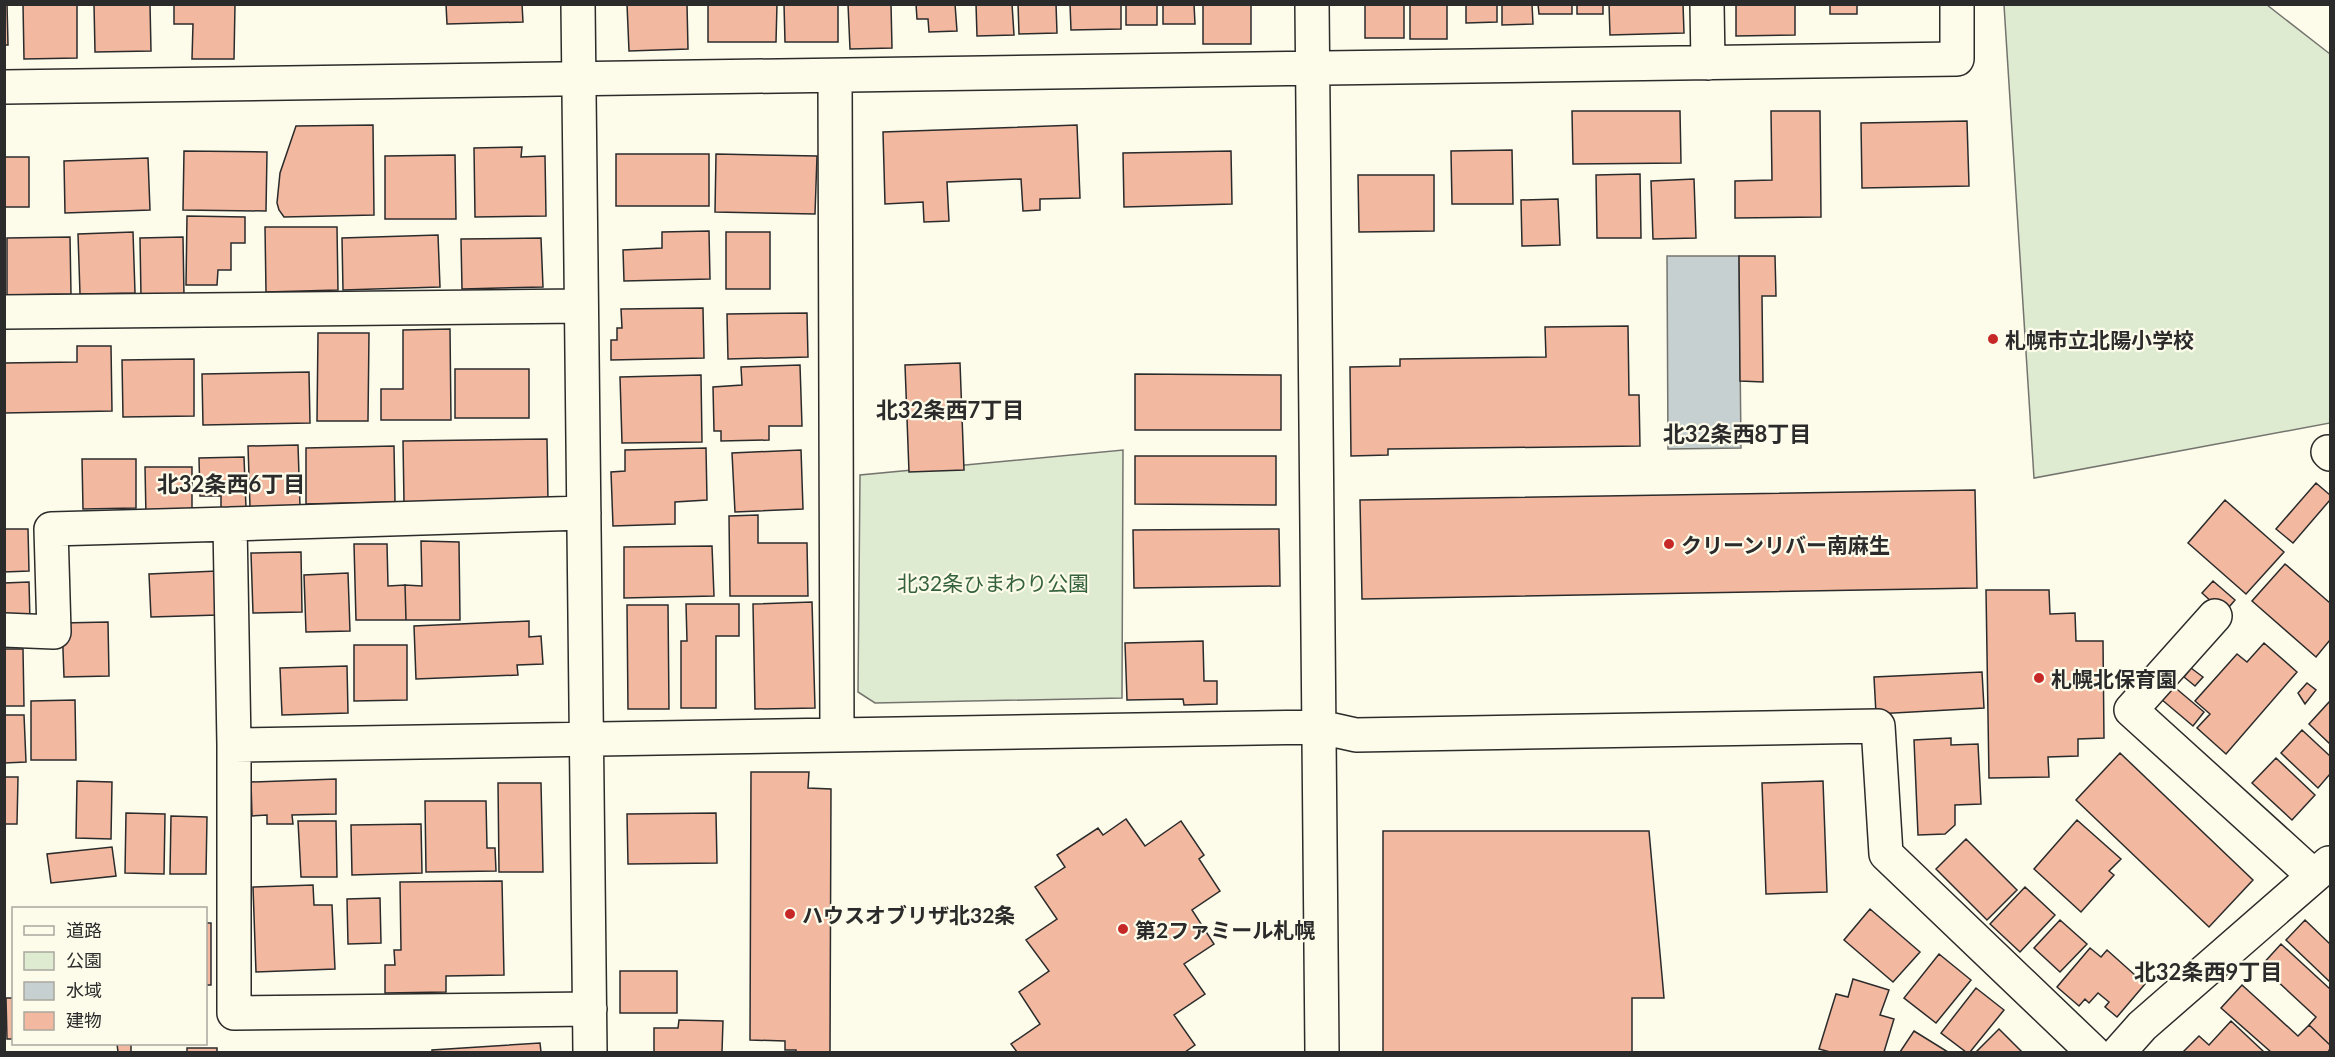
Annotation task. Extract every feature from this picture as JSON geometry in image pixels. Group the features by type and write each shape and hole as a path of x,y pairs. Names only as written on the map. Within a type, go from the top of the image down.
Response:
{"street":[{"path":"578,4 590,1053"},
{"path":"1312,4 1322,1053"},
{"path":"1707,4 1708,63"},
{"path":"4,87 1957,59 1957,4"},
{"path":"835,76 837,734"},
{"path":"4,312 581,306"},
{"path":"4,630 54,632 51,529 584,513"},
{"path":"230,524 234,745 234,1013 590,1009"},
{"path":"2119,1053 2142,1026 2322,869 2131,710 2215,616"},
{"path":"234,745 1320,727 1356,735 1878,726 1886,854 2093,1053"}],"green space":[{"path":"2004,5 2267,5 2330,54 2330,423 2034,478"},
{"name":"北32条ひまわり公園","path":"1123,450 1122,698 875,703 858,692 860,475"}],"water":[{"path":"1667,256 1739,256 1741,448 1668,449"}],"building":[{"path":"4,4 7,4 8,45 4,45"},
{"path":"23,4 77,4 77,58 24,59"},
{"path":"94,4 150,4 151,51 95,52"},
{"path":"174,4 235,4 234,59 192,59 193,24 174,24"},
{"path":"446,4 522,4 523,22 447,24"},
{"path":"627,4 687,4 688,49 629,51"},
{"path":"708,4 777,4 776,42 708,42"},
{"path":"784,4 838,4 838,42 785,42"},
{"path":"848,4 891,4 892,48 850,49"},
{"path":"916,4 955,4 957,31 929,32 928,19 917,19"},
{"path":"976,4 1012,4 1014,35 977,36"},
{"path":"1018,4 1056,4 1057,33 1019,34"},
{"path":"1070,4 1121,4 1121,29 1071,30"},
{"path":"1126,4 1157,4 1157,25 1126,25"},
{"path":"1163,4 1194,4 1195,24 1163,24"},
{"path":"1203,4 1251,4 1251,44 1203,44"},
{"path":"1365,4 1404,4 1404,38 1365,38"},
{"path":"1410,4 1447,4 1447,39 1410,39"},
{"path":"1466,4 1497,4 1497,22 1466,23"},
{"path":"1502,4 1532,4 1533,24 1502,25"},
{"path":"1538,4 1572,4 1572,14 1539,14"},
{"path":"1577,4 1603,4 1603,14 1577,14"},
{"path":"1609,4 1683,4 1684,33 1610,35"},
{"path":"1736,4 1795,4 1795,35 1736,36"},
{"path":"1830,4 1904,5 1857,5 1857,14 1830,14"},
{"path":"1572,111 1680,111 1681,163 1573,164"},
{"path":"1771,111 1820,111 1821,217 1735,218 1735,181 1772,180"},
{"path":"1967,121 1969,186 1862,188 1861,123"},
{"path":"373,125 374,215 284,217 277,203 280,173 296,126"},
{"path":"1077,125 1080,198 1040,199 1040,210 1023,211 1021,179 947,182 949,221 924,222 923,202 885,204 883,132"},
{"path":"522,147 521,157 545,156 546,216 475,217 474,148"},
{"path":"1512,150 1513,204 1452,204 1451,151"},
{"path":"184,151 267,152 266,211 183,210"},
{"path":"1231,151 1232,204 1124,207 1123,153"},
{"path":"616,154 709,154 709,206 616,206"},
{"path":"716,154 817,156 815,214 715,212"},
{"path":"455,155 456,219 385,219 385,156"},
{"path":"4,157 29,157 29,207 4,207"},
{"path":"148,158 150,210 65,213 64,161"},
{"path":"1640,174 1641,238 1597,238 1596,175"},
{"path":"1358,175 1434,175 1434,231 1359,232"},
{"path":"1694,179 1696,238 1653,239 1651,181"},
{"path":"1558,199 1560,245 1522,246 1521,200"},
{"path":"187,216 245,217 245,243 231,243 231,270 218,270 217,285 186,285"},
{"path":"265,227 337,227 338,290 266,292"},
{"path":"709,231 710,279 624,281 623,250 662,248 662,232"},
{"path":"133,232 135,293 80,294 78,234"},
{"path":"726,232 770,232 770,289 726,289"},
{"path":"438,235 440,287 343,290 342,238"},
{"path":"70,237 71,294 7,295 7,238"},
{"path":"183,237 184,296 141,297 140,238"},
{"path":"541,238 543,287 462,289 461,239"},
{"path":"1739,256 1775,256 1776,296 1762,296 1763,382 1740,381"},
{"path":"703,308 704,358 611,360 611,340 617,340 617,328 622,328 621,309"},
{"path":"807,313 808,357 728,359 727,314"},
{"path":"1628,326 1629,395 1639,395 1640,446 1388,449 1388,455 1351,456 1350,367 1400,366 1400,359 1546,357 1545,327"},
{"path":"450,329 451,420 381,420 381,389 403,389 403,330"},
{"path":"318,333 369,333 368,421 317,421"},
{"path":"77,346 111,346 112,411 4,413 4,363 77,362"},
{"path":"194,359 194,416 123,417 122,360"},
{"path":"960,363 964,470 909,472 905,365"},
{"path":"800,365 802,426 769,426 769,440 721,441 721,431 714,431 713,387 742,385 741,367"},
{"path":"455,369 529,369 529,418 455,418"},
{"path":"309,372 310,423 203,425 202,374"},
{"path":"1135,374 1281,375 1281,430 1135,430"},
{"path":"701,375 702,442 622,443 620,377"},
{"path":"547,439 548,501 404,502 403,441"},
{"path":"298,445 300,506 250,507 248,446"},
{"path":"394,446 395,502 306,504 306,448"},
{"path":"706,448 707,500 675,502 675,524 613,526 611,472 625,471 625,450"},
{"path":"801,450 803,509 735,512 732,453"},
{"path":"1135,456 1276,456 1276,505 1135,504"},
{"path":"244,457 246,508 221,509 221,496 200,496 199,458"},
{"path":"82,459 136,459 136,508 83,509"},
{"path":"145,467 192,467 192,516 146,517"},
{"path":"2316,483 2330,495 2330,500 2293,543 2276,529"},
{"name":"クリーンリバー南麻生","path":"1975,490 1977,588 1362,599 1360,500"},
{"path":"2225,500 2284,552 2246,594 2188,543"},
{"path":"758,515 758,543 807,543 808,596 730,596 729,516"},
{"path":"4,529 28,529 29,571 4,572"},
{"path":"1279,529 1280,586 1134,588 1133,530"},
{"path":"421,541 459,542 460,620 406,620 405,585 422,586"},
{"path":"354,544 387,544 388,586 405,585 406,620 356,620"},
{"path":"712,546 714,596 624,598 624,547"},
{"path":"301,552 302,612 253,613 251,553"},
{"path":"2285,564 2330,603 2330,640 2316,657 2252,601"},
{"path":"217,571 218,615 151,617 149,574"},
{"path":"348,573 350,631 306,632 304,575"},
{"path":"2213,581 2235,600 2224,613 2202,593"},
{"path":"29,582 30,621 4,622 4,583"},
{"path":"1986,590 2049,590 2050,614 2075,613 2076,641 2103,641 2104,738 2078,739 2078,756 2048,757 2049,777 1989,778"},
{"path":"812,602 815,708 755,709 753,604"},
{"path":"686,604 739,604 739,636 716,636 716,708 681,708 681,641 687,641"},
{"path":"627,605 668,605 669,709 628,709"},
{"path":"529,621 529,637 541,636 543,664 517,665 518,675 416,679 414,626"},
{"path":"108,622 109,676 64,677 62,623"},
{"path":"1203,641 1204,681 1217,681 1217,704 1184,705 1183,699 1127,700 1125,643"},
{"path":"2264,643 2297,672 2226,754 2197,728 2210,714 2195,701 2237,654 2247,662"},
{"path":"354,645 407,645 407,700 354,701"},
{"path":"4,649 23,649 24,706 4,706"},
{"path":"347,666 348,713 282,715 280,668"},
{"path":"2191,668 2203,677 2195,686 2184,677"},
{"path":"1982,672 1984,708 1876,714 1874,677"},
{"path":"2307,683 2316,690 2305,704 2298,693"},
{"path":"2172,685 2204,712 2193,726 2161,699"},
{"path":"75,700 76,760 31,760 31,701"},
{"path":"2330,701 2330,744 2309,724"},
{"path":"4,715 24,715 26,762 4,763"},
{"path":"2302,730 2330,756 2330,774 2318,788 2281,753"},
{"path":"1951,738 1951,745 1978,744 1981,804 1955,805 1955,825 1945,834 1918,835 1914,740"},
{"path":"2120,753 2253,880 2209,927 2076,800"},
{"path":"2276,758 2315,795 2292,820 2252,783"},
{"name":"ハウスオブリザ北32条","path":"751,772 809,772 808,788 831,789 830,1052 796,1052 796,1050 785,1050 785,1041 750,1040"},
{"path":"4,777 18,777 17,824 4,824"},
{"path":"336,779 336,814 292,815 293,824 267,824 267,815 252,816 251,782"},
{"path":"77,781 112,782 111,839 76,838"},
{"path":"1823,781 1827,892 1766,894 1762,783"},
{"path":"498,783 541,783 543,872 499,872"},
{"path":"425,801 486,801 487,848 495,848 496,871 426,872"},
{"path":"126,813 165,814 164,874 125,873"},
{"path":"716,813 717,863 628,864 627,814"},
{"path":"171,816 207,817 206,874 170,874"},
{"name":"第2ファミール札幌","path":"1126,819 1145,846 1181,821 1204,855 1199,859 1220,891 1192,910 1214,944 1184,964 1205,994 1174,1015 1195,1045 1185,1052 1017,1052 1011,1044 1040,1024 1019,992 1049,971 1026,940 1057,919 1035,887 1065,867 1057,855 1098,828 1103,835"},
{"path":"2077,820 2121,859 2109,871 2114,875 2081,912 2034,869"},
{"path":"298,821 336,821 337,877 301,877"},
{"path":"421,824 422,873 352,875 351,825"},
{"path":"1383,831 1649,831 1664,998 1632,998 1632,1052 1383,1052"},
{"path":"1966,839 2017,890 1987,920 1936,869"},
{"path":"112,847 116,876 51,883 47,854"},
{"path":"502,881 504,975 446,976 446,992 385,993 385,965 395,965 394,950 401,950 400,882"},
{"path":"313,885 314,905 332,905 335,969 256,972 253,887"},
{"path":"2025,887 2055,915 2020,952 1990,924"},
{"path":"380,898 381,943 348,944 347,899"},
{"path":"1870,909 1920,952 1893,982 1844,940"},
{"path":"2060,920 2087,944 2060,972 2034,948"},
{"path":"2305,920 2330,944 2330,982 2286,940"},
{"path":"207,923 211,923 211,985 207,985"},
{"path":"2281,944 2330,989 2330,1045 2309,1025 2316,1017 2261,966"},
{"path":"2090,948 2101,957 2107,950 2145,984 2117,1017 2105,1007 2109,1002 2098,993 2089,1003 2085,999 2079,1006 2057,987"},
{"path":"1939,954 1971,980 1936,1023 1904,998"},
{"path":"620,971 677,971 677,1013 620,1013"},
{"path":"1853,979 1889,990 1880,1015 1894,1019 1884,1052 1830,1052 1819,1049 1836,994 1848,997"},
{"path":"2242,985 2298,1036 2309,1025 2330,1045 2328,1052 2271,1052 2221,1008"},
{"path":"1976,988 2004,1010 1970,1052 1966,1052 1941,1033"},
{"path":"6,998 12,998 12,1039 7,1039"},
{"path":"679,1020 723,1021 722,1052 654,1052 654,1028 678,1028"},
{"path":"2231,1021 2264,1052 2183,1052 2199,1036 2209,1045"},
{"path":"1999,1029 2022,1052 1976,1052"},
{"path":"1914,1031 1948,1052 1900,1052"},
{"path":"540,1043 541,1052 432,1052 432,1050"},
{"path":"117,1045 131,1045 131,1052 118,1052"},
{"path":"187,1048 217,1048 217,1052 187,1052"}],"place":[{"name":"札幌市立北陽小学校","path":"1993,339"},
{"name":"クリーンリバー南麻生","path":"1669,544"},
{"name":"札幌北保育園","path":"2039,678"},
{"name":"ハウスオブリザ北32条","path":"790,914"},
{"name":"第2ファミール札幌","path":"1123,929"}],"district":[{"name":"北32条西7丁目","path":"950,409"},
{"name":"北32条西8丁目","path":"1737,433"},
{"name":"北32条西6丁目","path":"231,483"},
{"name":"北32条西9丁目","path":"2208,971"}]}
